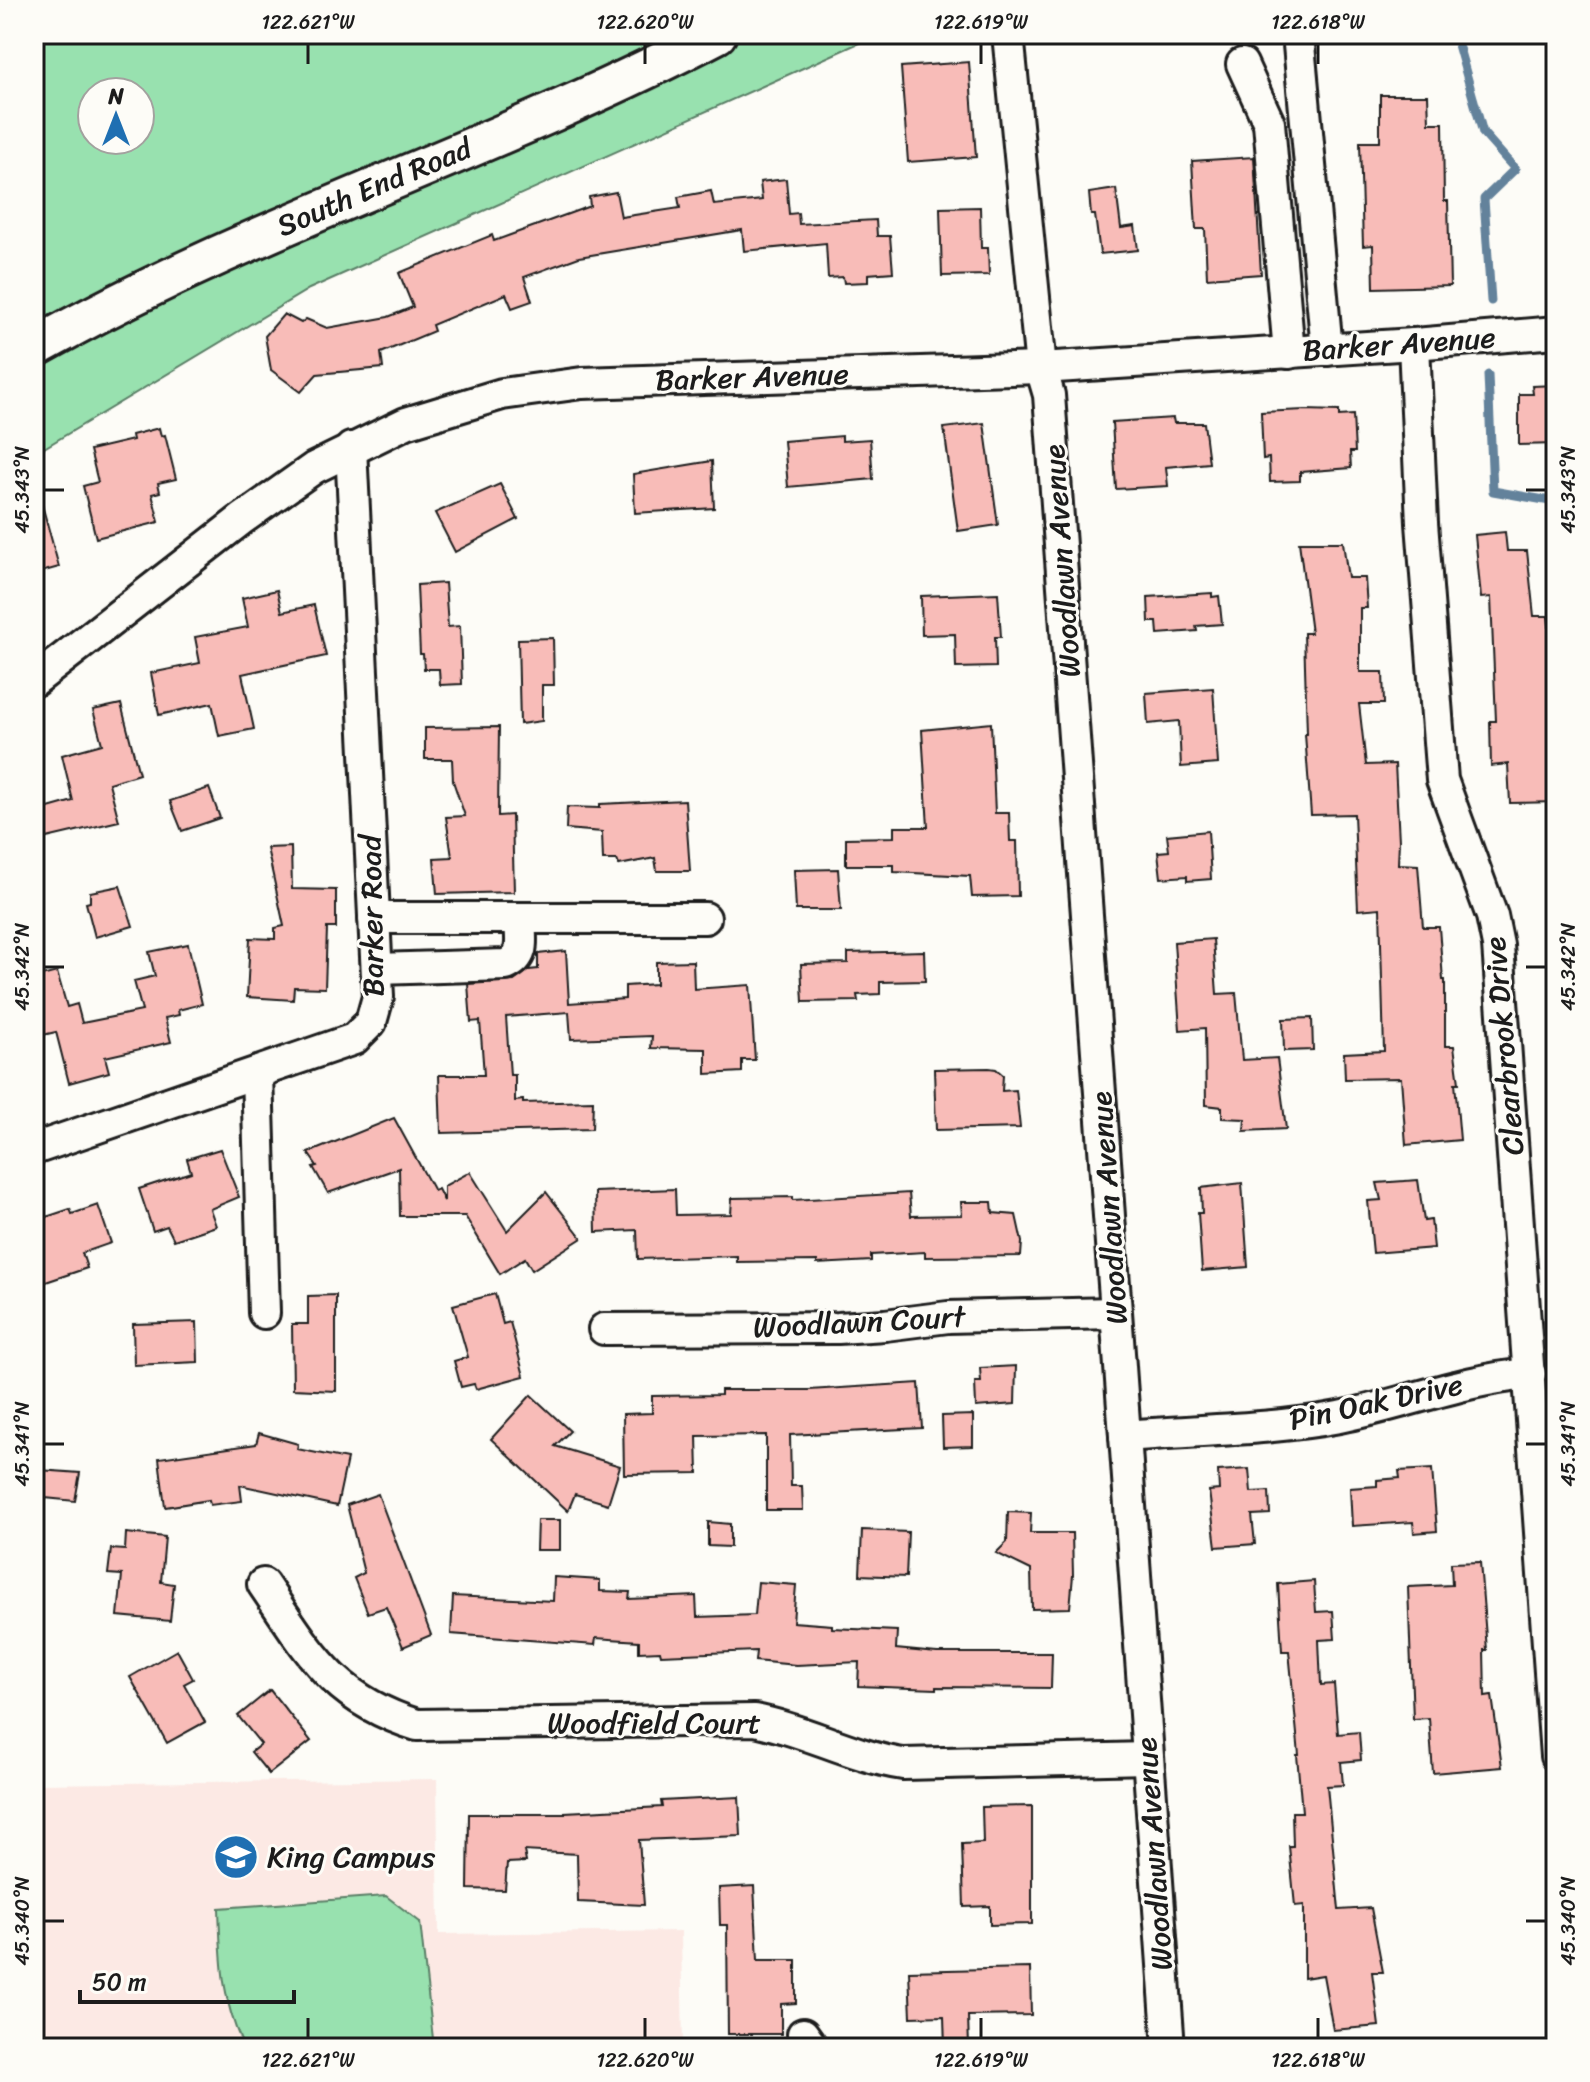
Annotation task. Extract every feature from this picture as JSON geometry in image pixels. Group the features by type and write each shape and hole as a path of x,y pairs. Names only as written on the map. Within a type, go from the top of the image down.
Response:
{"main road":[{"name":"South End Road","path":"34,348 116,303 184,271 629,77 717,34"}],"street":[{"name":"Woodlawn Avenue","path":"1008,34 1041,368 1049,395 1091,932 1115,1313 1169,2048"},
{"path":"1298,34 1327,350"},
{"path":"1242,64 1269,123 1289,353"},
{"name":"Barker Avenue","path":"34,681 242,519 314,468 406,423 502,394 559,385 1041,368 1556,332"},
{"name":"Clearbrook Drive","path":"1414,344 1422,523 1440,758 1446,795 1483,887 1498,945 1556,1756"},
{"name":"Barker Road","path":"34,1149 354,1039 371,1022 378,997 351,448"},
{"path":"374,918 705,918"},
{"path":"377,969 506,965 520,955 520,918"},
{"path":"257,1073 264,1313"},
{"name":"Woodlawn Court","path":"604,1329 838,1328 948,1317 1115,1313"},
{"name":"Pin Oak Drive","path":"1125,1436 1315,1421 1475,1381 1530,1374"},
{"name":"Woodfield Court","path":"263,1584 312,1657 332,1679 372,1708 417,1725 755,1720 789,1727 872,1759 903,1764 1147,1758"}],"shaded area":[{"name":"King Campus","path":"437,1779 439,1934 681,1931 683,2048 34,2048 34,1784"}],"green space":[{"path":"34,34 879,34 309,289 34,454"},
{"path":"386,1896 420,1922 434,2048 244,2048 227,1996 219,1908"}],"building":[{"path":"969,62 976,157 908,162 901,67"},
{"path":"1380,95 1428,95 1429,123 1443,123 1450,286 1374,288 1373,245 1363,246 1360,142 1380,142"},
{"path":"1254,157 1261,274 1207,278 1205,229 1196,229 1192,161"},
{"path":"786,179 789,214 798,213 799,224 876,220 877,236 890,236 893,272 868,274 868,282 844,283 843,277 828,278 826,243 744,251 742,230 579,257 524,277 532,301 512,308 506,294 432,325 434,331 381,353 383,368 317,374 301,392 271,370 265,336 284,314 301,323 306,319 327,328 388,317 413,307 399,273 492,235 494,241 590,206 589,197 616,192 621,217 680,208 678,197 711,191 714,205 762,200 760,182"},
{"path":"1116,189 1121,228 1135,226 1138,250 1100,254 1089,193"},
{"path":"980,207 981,248 988,248 989,275 942,276 940,208"},
{"path":"1556,385 1556,444 1519,445 1519,394 1533,394 1532,386"},
{"path":"1339,411 1339,416 1353,415 1355,452 1350,452 1351,468 1300,472 1300,481 1270,482 1269,458 1263,459 1261,412"},
{"path":"1173,418 1174,423 1204,423 1209,463 1166,467 1168,486 1116,489 1112,422"},
{"path":"984,423 998,525 958,531 944,428"},
{"path":"159,428 161,436 165,435 176,479 158,483 160,492 152,494 159,522 96,538 83,486 98,482 90,450 133,440 132,435"},
{"path":"842,436 842,441 870,439 873,479 788,487 784,441"},
{"path":"712,461 714,508 635,513 633,474"},
{"path":"500,484 518,519 455,552 435,513"},
{"path":"41,501 59,567 34,574 34,502"},
{"path":"1505,532 1507,551 1527,551 1534,616 1548,616 1556,694 1556,802 1510,803 1508,764 1491,766 1490,721 1496,721 1491,597 1481,598 1475,535"},
{"path":"1299,542 1343,542 1348,578 1365,578 1367,608 1360,608 1360,672 1383,672 1384,704 1359,704 1366,765 1395,764 1398,864 1418,865 1423,927 1439,927 1445,980 1445,1046 1454,1046 1459,1083 1455,1083 1460,1140 1406,1145 1401,1078 1345,1079 1344,1053 1384,1051 1380,908 1358,910 1354,814 1311,815 1305,734 1304,633 1311,633"},
{"path":"445,583 448,627 460,626 462,684 440,685 439,669 424,669 423,654 420,654 417,585"},
{"path":"277,590 282,612 314,605 326,656 242,674 254,729 219,736 212,703 159,715 151,673 200,663 195,637 248,627 242,598"},
{"path":"998,593 1001,637 995,637 996,667 956,668 955,634 922,635 921,596"},
{"path":"1212,593 1212,597 1219,596 1222,624 1196,626 1197,631 1158,634 1157,622 1149,622 1148,597"},
{"path":"553,638 554,685 542,685 542,721 520,724 518,639"},
{"path":"1213,688 1218,764 1181,767 1179,721 1148,724 1146,693"},
{"path":"121,704 139,774 109,783 119,821 34,841 34,812 73,801 62,755 102,744 93,710"},
{"path":"991,723 995,813 1009,813 1010,841 1017,841 1018,896 972,897 970,876 894,872 894,865 846,865 846,838 894,837 894,827 928,827 922,730"},
{"path":"499,727 498,816 512,815 514,892 437,894 434,858 452,857 446,817 465,816 453,781 452,759 425,759 425,728"},
{"path":"209,788 220,818 182,831 170,801"},
{"path":"685,800 690,871 657,871 655,858 619,865 617,860 603,860 602,832 566,829 567,807 600,808 600,804"},
{"path":"1208,831 1211,879 1187,881 1187,876 1161,878 1158,852 1169,851 1167,835"},
{"path":"291,847 292,889 336,890 336,928 327,928 325,988 294,987 293,1000 247,997 250,938 275,939 275,928 284,926 267,848"},
{"path":"838,869 841,910 796,910 794,870"},
{"path":"120,886 133,926 95,937 86,903 90,902 90,892"},
{"path":"1213,939 1217,994 1236,993 1242,1060 1277,1058 1286,1129 1244,1131 1245,1119 1222,1118 1222,1107 1206,1105 1205,1028 1180,1030 1174,942"},
{"path":"188,944 202,1004 178,1010 179,1015 165,1018 171,1042 105,1057 109,1072 69,1083 56,1032 34,1037 34,1016 37,1016 34,978 57,972 67,1007 77,1004 82,1023 142,1011 134,981 155,976 149,952"},
{"path":"566,951 569,1003 625,999 625,986 656,984 656,962 693,961 694,989 750,985 755,1060 742,1060 742,1072 706,1074 706,1049 651,1048 652,1036 571,1039 569,1012 506,1017 510,1075 515,1075 515,1101 593,1101 592,1129 441,1133 439,1075 484,1075 480,1021 471,1022 468,984 514,981 529,970 538,969 538,954"},
{"path":"924,951 925,981 880,982 880,994 857,995 858,1001 803,1002 801,964 848,963 848,953"},
{"path":"1312,1018 1313,1050 1284,1051 1283,1019"},
{"path":"989,1068 1003,1075 1002,1091 1016,1090 1020,1128 936,1130 934,1069"},
{"path":"394,1118 434,1191 438,1189 444,1201 444,1186 470,1172 507,1231 546,1192 582,1238 532,1270 525,1258 500,1274 465,1216 400,1216 399,1168 328,1193 308,1153"},
{"path":"220,1149 239,1197 210,1209 216,1226 174,1240 167,1226 153,1231 139,1189 191,1172 187,1159"},
{"path":"1418,1180 1424,1221 1431,1220 1434,1248 1373,1253 1368,1201 1381,1200 1377,1183"},
{"path":"1242,1183 1248,1267 1202,1271 1198,1213 1202,1213 1201,1188"},
{"path":"675,1189 676,1215 731,1214 732,1198 793,1197 793,1200 909,1193 911,1216 962,1215 961,1202 992,1202 993,1213 1016,1215 1022,1242 1021,1256 925,1257 925,1252 871,1255 871,1261 817,1264 817,1261 737,1262 737,1256 638,1259 637,1230 596,1232 595,1192"},
{"path":"98,1205 111,1243 82,1253 87,1268 34,1286 34,1221 70,1209 72,1214"},
{"path":"495,1294 503,1324 510,1322 524,1376 476,1389 474,1384 461,1387 454,1361 468,1357 453,1305"},
{"path":"336,1295 336,1391 293,1389 292,1324 308,1324 308,1296"},
{"path":"197,1322 198,1362 134,1365 133,1324"},
{"path":"1016,1366 1015,1404 976,1407 975,1382 981,1382 980,1368"},
{"path":"919,1383 922,1428 790,1435 791,1486 802,1486 803,1510 766,1510 766,1435 697,1436 698,1473 624,1474 623,1414 652,1413 652,1396 721,1395 721,1390 809,1390"},
{"path":"531,1395 570,1431 555,1446 620,1466 608,1504 575,1494 568,1511 491,1439"},
{"path":"973,1415 973,1446 943,1447 942,1416"},
{"path":"259,1433 298,1444 297,1449 347,1459 337,1506 240,1485 242,1501 210,1505 209,1500 165,1507 159,1458 256,1444"},
{"path":"1249,1469 1251,1492 1269,1491 1270,1514 1252,1515 1255,1544 1216,1547 1209,1491 1219,1490 1218,1471"},
{"path":"1432,1469 1437,1531 1414,1533 1413,1522 1352,1526 1350,1488 1377,1486 1377,1480 1400,1478 1399,1471"},
{"path":"39,1470 80,1473 75,1501 35,1497"},
{"path":"378,1494 431,1635 403,1647 386,1607 368,1613 354,1578 364,1573 347,1505"},
{"path":"1008,1512 1031,1513 1030,1533 1072,1533 1070,1608 1032,1609 1031,1570 996,1553 1007,1542"},
{"path":"537,1520 560,1520 560,1550 536,1550"},
{"path":"708,1522 730,1524 730,1547 708,1546"},
{"path":"862,1530 908,1532 906,1577 860,1575"},
{"path":"126,1533 165,1537 161,1582 174,1584 170,1621 118,1616 122,1575 108,1574 111,1549 125,1550"},
{"path":"1480,1562 1487,1650 1484,1650 1485,1697 1492,1696 1502,1767 1433,1773 1429,1718 1413,1719 1408,1587 1452,1585 1451,1563"},
{"path":"554,1577 600,1580 600,1591 630,1592 629,1599 696,1596 697,1617 755,1615 758,1582 796,1585 793,1622 832,1625 832,1628 897,1631 896,1649 937,1653 1052,1653 1051,1688 858,1686 859,1662 796,1665 755,1661 756,1651 661,1655 660,1651 639,1652 639,1641 596,1638 595,1645 451,1634 453,1596 553,1601"},
{"path":"1314,1581 1316,1612 1333,1611 1335,1639 1319,1640 1321,1685 1334,1684 1338,1734 1359,1732 1361,1760 1341,1762 1343,1785 1327,1786 1339,1910 1371,1908 1383,1972 1372,1972 1379,2026 1333,2030 1323,1975 1304,1978 1304,1905 1295,1906 1289,1846 1293,1846 1292,1812 1302,1812 1299,1755 1289,1651 1282,1651 1278,1584"},
{"path":"177,1650 193,1679 184,1684 205,1722 167,1743 130,1677"},
{"path":"270,1690 311,1741 269,1774 251,1752 261,1744 238,1716"},
{"path":"739,1797 741,1836 639,1840 644,1905 578,1902 577,1854 524,1851 526,1862 507,1863 505,1890 468,1889 469,1814 565,1814 662,1807 661,1801"},
{"path":"1032,1806 1032,1924 990,1925 990,1906 964,1907 962,1844 983,1843 982,1807"},
{"path":"754,1886 758,1960 796,1960 796,2003 781,2004 781,2034 728,2034 727,1925 720,1925 719,1888"},
{"path":"1030,1968 1031,2015 968,2016 969,2048 945,2048 944,2016 911,2017 909,1971"}],"waterway":[{"path":"1455,34 1483,133 1515,169 1484,199 1491,301"},
{"path":"1488,375 1493,491 1556,502"}],"place":[{"name":"King Campus","path":"236,1857"}]}
